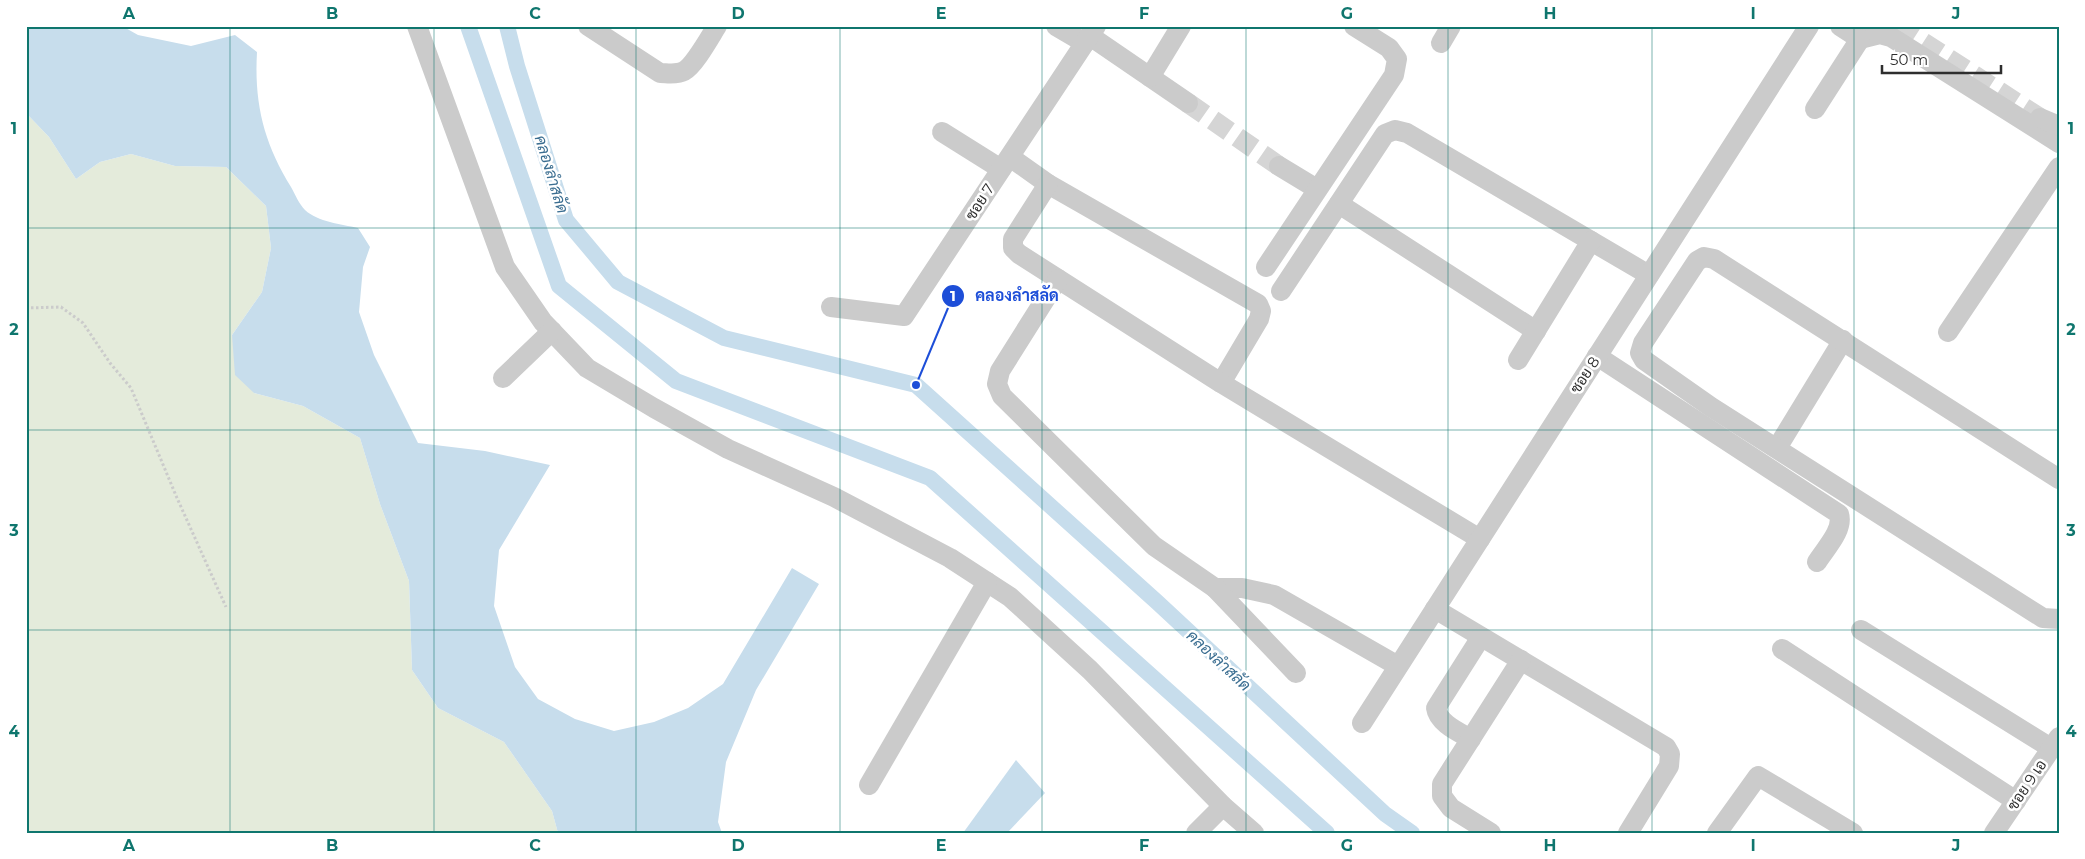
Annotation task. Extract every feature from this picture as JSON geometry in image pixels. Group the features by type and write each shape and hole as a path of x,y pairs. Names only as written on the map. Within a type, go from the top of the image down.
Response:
{"street":[{"path":"417,26 505,267 543,322 587,368 728,449 842,501 950,558 1010,597 1090,670 1223,806 1254,833"},
{"path":"588,26 660,73 685,71 701,52 716,27"},
{"path":"1056,26 1090,35 1188,103"},
{"path":"1150,77 1181,26"},
{"path":"1266,267 1394,75 1397,60 1389,48 1354,26"},
{"path":"1441,44 1452,26"},
{"name":"ซอย 8","path":"1362,724 1809,26"},
{"path":"1840,26 1860,39"},
{"path":"1815,109 1860,39 1880,34 1891,37 2059,143"},
{"name":"ซอย 7","path":"831,307 904,316 1090,35"},
{"path":"2040,118 2059,126"},
{"path":"1281,291 1385,134 1395,130 1407,133 1649,275"},
{"path":"942,132 1048,184 1258,304 1261,311 1259,319 1220,383"},
{"path":"1279,166 1317,189"},
{"path":"1948,332 2059,167"},
{"path":"1048,184 1014,239 1014,248 1019,254 1220,383 1480,539"},
{"path":"1338,204 1536,331"},
{"path":"1518,360 1592,241"},
{"path":"2057,616 2043,618 1711,407 1644,360 1640,353 1643,343 1697,261 1704,257 1714,260 1843,340 2059,479"},
{"path":"1058,279 1000,371 996,384 1002,396 1154,546 1215,588 1296,673"},
{"path":"503,378 552,331"},
{"path":"1776,448 1843,340"},
{"path":"1597,356 1834,509 1839,514 1841,520 1839,528 1817,562"},
{"path":"869,786 987,582"},
{"path":"1215,588 1242,588 1274,595 1398,666"},
{"path":"1435,609 1666,747 1670,754 1669,766 1628,833"},
{"path":"1861,630 2055,742"},
{"path":"1471,739 1442,720 1437,714 1436,708 1481,637"},
{"path":"1782,649 2016,801"},
{"path":"1491,833 1451,808 1442,796 1442,784 1521,660"},
{"name":"ซอย 9 เอ","path":"1994,833 2055,742"},
{"path":"1717,833 1758,776 1853,833"},
{"path":"1196,833 1223,806"}],"path":[{"path":"26,308 61,307 83,323 110,363 131,388 177,498 226,607"}],"green space":[{"path":"26,113 49,137 76,179 100,162 131,154 175,166 226,167 266,206 271,248 262,292 232,335 254,393 303,406 360,438 380,504 409,581 412,670 438,708 504,742 552,811 558,833 26,833"}],"water":[{"path":"26,26 122,26 138,35 191,46 235,35 257,52 257,89 263,123 274,155 299,202 305,210 316,217 358,228 370,247 363,267 359,312 374,355 418,443 485,451 550,465 499,550 494,606 515,667 538,699 575,719 614,731 654,722 688,708 723,684 792,568 819,584 756,690 726,762 718,822 722,833 558,833 552,811 504,742 438,708 412,670 409,581 380,504 360,438 303,406 254,393 235,375 232,335 262,292 271,248 266,206 226,167 175,166 131,154 100,162 76,179 49,137 26,113"},
{"path":"1016,760 1045,793 1007,833 963,833"}],"waterway":[{"path":"468,26 559,286 676,381 930,478 1327,833"},
{"name":"คลองลำสลัด","path":"507,26 517,66 566,220 618,282 724,338 916,385 1157,602 1385,814 1412,833"}],"tunnel":[{"path":"1898,26 2040,118"},
{"path":"1188,103 1279,166"}],"place":[{"name":"คลองลำสลัด","path":"916,385"}]}
